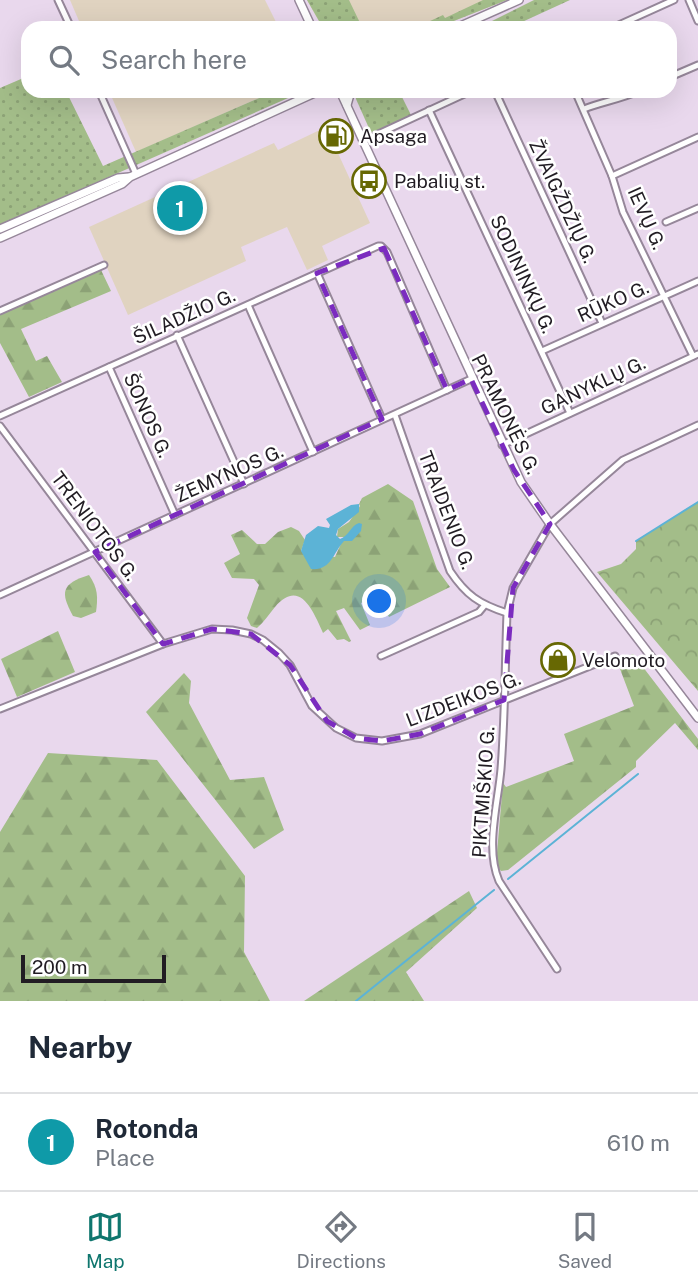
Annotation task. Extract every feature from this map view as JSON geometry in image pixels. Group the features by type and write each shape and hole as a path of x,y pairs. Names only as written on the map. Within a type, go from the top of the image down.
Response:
{"main road":[{"path":"299,0 309,21"},
{"path":"472,21 519,0"},
{"path":"0,238 304,98"},
{"name":"PRAMONĖS G.","path":"343,98 471,379 521,482 698,718"},
{"path":"347,106 349,98"},
{"path":"0,229 118,177 133,176"}],"street":[{"path":"58,0 68,21"},
{"path":"627,21 674,0"},
{"path":"689,0 698,21"},
{"path":"677,74 698,65"},
{"path":"102,98 133,176"},
{"path":"363,141 456,98"},
{"name":"ŽVAIGŽDŽIŲ G.","path":"498,98 602,323"},
{"name":"IEVŲ G.","path":"578,98 612,176 623,212 696,355"},
{"path":"584,110 622,98"},
{"name":"SODININKŲ G.","path":"429,110 570,413"},
{"path":"612,176 698,137"},
{"path":"666,222 698,208"},
{"name":"ŠILADŽIO G.","path":"0,416 381,246 387,252 447,390"},
{"path":"0,311 104,265"},
{"path":"317,273 382,419"},
{"name":"RŪKO G.","path":"541,351 698,281"},
{"path":"248,305 313,452"},
{"path":"177,335 244,484"},
{"name":"GANYKLŲ G.","path":"502,445 696,355"},
{"name":"ŠONOS G.","path":"109,367 175,514"},
{"name":"ŽEMYNOS G.","path":"0,595 471,379"},
{"name":"TRAIDENIO G.","path":"396,415 450,571 466,592 484,606 507,613"},
{"name":"PIKTMIŠKIO G.","path":"557,969 494,869 507,613 513,588 550,524 623,460 698,425"},
{"name":"TRENIOTOS G.","path":"0,426 163,644"},
{"path":"381,656 479,612 484,606"},
{"name":"LIZDEIKOS G.","path":"0,709 163,644 212,629 232,629 263,640 285,659 312,706 346,734 370,741 399,739 420,734 615,656"}],"highlighted area":[{"path":"384,248 447,390 471,379 514,470 550,524 513,588 504,700 420,734 382,741 356,738 327,721 290,665 251,634 212,629 163,644 95,552 382,419 317,273"}],"shaded area":[{"path":"70,0 265,0 276,21 79,21"},
{"path":"307,0 507,0 454,21 319,21"},
{"path":"112,98 259,98 136,152"},
{"path":"326,127 370,223 322,246 328,260 307,270 287,227 241,247 246,261 128,315 89,227 274,143 278,150"}],"green space":[{"path":"307,0 349,0 359,21 319,21"},
{"path":"483,0 507,0 454,21 430,21 443,15 445,18"},
{"path":"534,0 570,0 524,21 492,21"},
{"path":"21,79 21,98 69,98 103,166 259,98 288,98 0,225 0,88"},
{"path":"402,98 411,115 372,135 356,99"},
{"path":"101,270 111,291 21,329 36,361 47,356 62,382 29,397 0,343 0,314"},
{"path":"388,484 413,501 437,569 450,587 389,617 377,596 361,603 370,625 360,630 344,608 336,611 351,641 349,642 344,639 337,640 328,629 323,633 310,607 299,597 284,599 257,628 251,626 247,618 259,585 254,579 232,578 224,563 240,554 231,535 242,530 257,544 265,544 278,532 291,527 299,531 305,540 301,551 335,557 344,537 337,537 338,529 349,522 362,498"},
{"path":"698,502 698,691 597,572 621,564 636,549 636,541"},
{"path":"89,575 97,593 96,612 81,618 73,616 66,601 66,590 73,582"},
{"path":"58,631 75,672 17,697 1,659"},
{"path":"633,654 698,739 698,750 675,723 636,761 636,767 508,870 501,871 496,864 503,783 506,787 574,761 564,734 634,706 617,661"},
{"path":"184,673 191,681 189,703 230,780 264,777 284,830 254,849 146,712"},
{"path":"48,753 157,760 245,876 244,952 270,1001 0,1001 0,832"},
{"path":"469,891 477,908 406,972 424,1001 304,1001"}],"water":[{"path":"359,504 359,512 338,529 336,535 340,539 343,538 359,523 362,524 361,531 352,541 344,541 327,564 311,569 301,551 306,535 318,526 329,528 326,519 351,505"}],"waterway":[{"path":"636,541 698,502"},
{"path":"508,879 638,774"},
{"path":"356,1001 494,890"}],"place":[{"name":"Apsaga","path":"336,136"},
{"name":"Pabalių st.","path":"369,181"},
{"name":"Rotonda","path":"180,208"},
{"name":"Velomoto","path":"558,660"}]}
